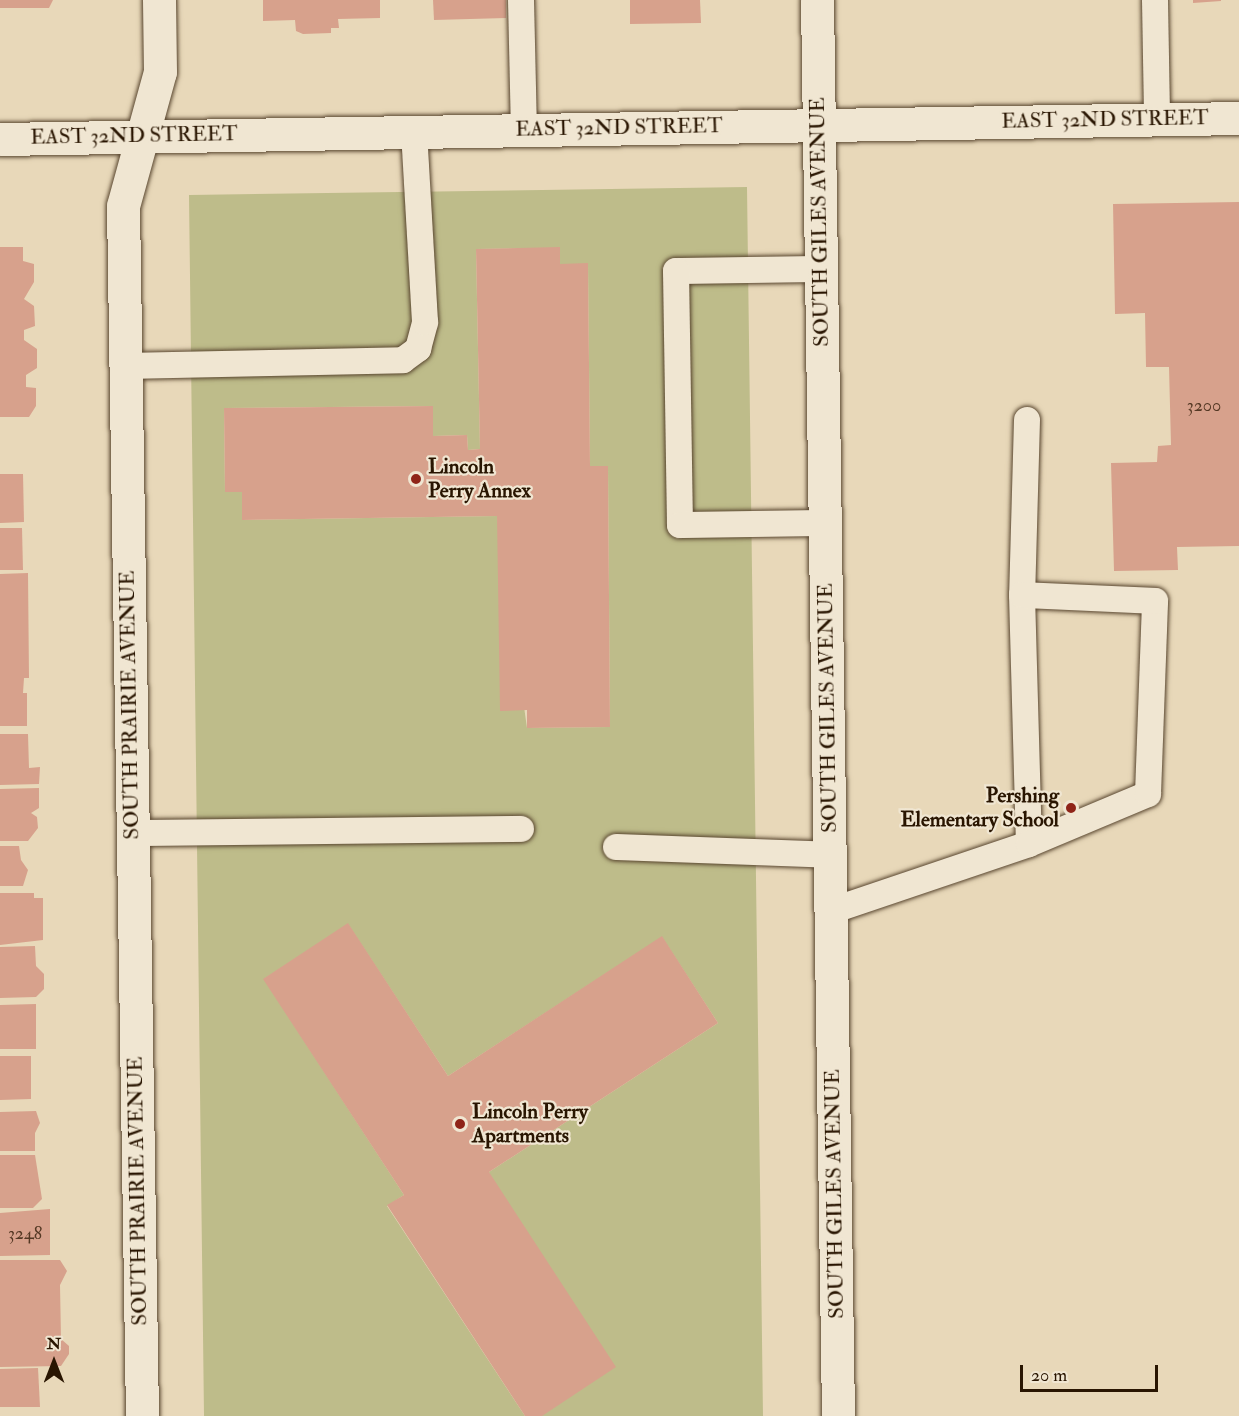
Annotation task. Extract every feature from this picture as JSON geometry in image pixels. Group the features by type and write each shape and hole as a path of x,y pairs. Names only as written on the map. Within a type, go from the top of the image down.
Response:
{"street":[{"name":"SOUTH PRAIRIE AVENUE","path":"142,1416 123,206 160,72 159,0"},
{"name":"SOUTH GILES AVENUE","path":"817,0 838,1416"},
{"name":"EAST 32ND STREET","path":"0,139 1239,117"}],"lane":[{"path":"521,0 524,130"},
{"path":"1155,0 1157,119"},
{"path":"125,366 403,360 418,350 425,322 414,131"},
{"path":"821,269 676,271 676,283 681,525 825,523"},
{"path":"1027,420 1022,595 1029,843"},
{"path":"831,911 1029,843 1148,794 1155,601 1022,595"},
{"path":"132,833 521,829"},
{"path":"616,847 830,855"}],"shaded area":[{"path":"747,187 763,1416 542,1416 489,1172 718,1023 662,937 448,1076 348,924 264,979 404,1195 387,1206 525,1416 204,1416 189,195","holes":["560,248 560,264 588,264 590,466 608,467 610,727 527,728 497,516 242,520 242,492 225,492 224,408 432,406 433,436 467,435 468,450 480,449 476,249"]}],"building":[{"path":"0,0 53,0 49,8 0,8"},
{"path":"263,0 380,0 380,18 338,19 339,28 331,28 331,33 303,34 296,31 295,20 263,21"},
{"path":"433,0 506,0 506,18 434,20"},
{"path":"630,0 700,0 701,23 630,24"},
{"path":"1193,0 1221,0 1221,1 1193,3"},
{"path":"1239,202 1239,546 1177,547 1178,570 1114,571 1111,463 1157,462 1158,446 1171,445 1169,367 1146,367 1145,313 1115,314 1113,204"},
{"path":"0,247 23,247 23,261 34,264 34,282 24,299 34,306 35,326 24,330 24,340 37,349 37,368 26,375 26,387 36,388 36,406 29,417 0,417"},
{"name":"Lincoln Perry Annex","path":"560,247 560,264 588,263 590,466 608,466 610,727 527,728 527,710 500,711 497,516 242,520 242,492 225,492 224,408 433,406 433,436 467,435 468,450 480,449 476,249"},
{"path":"0,474 23,474 24,522 0,523"},
{"path":"0,528 22,528 23,570 0,570"},
{"path":"28,573 29,678 24,678 23,693 27,693 27,726 0,726 0,574"},
{"path":"0,734 28,734 29,768 40,767 39,784 0,785"},
{"path":"39,788 39,808 31,813 37,817 38,828 28,841 0,841 0,789"},
{"path":"0,846 19,846 21,860 28,870 23,886 0,886"},
{"path":"0,893 34,893 34,898 43,898 43,940 0,945"},
{"name":"Lincoln Perry Apartments","path":"348,923 448,1076 662,936 718,1023 489,1172 616,1367 542,1416 525,1416 387,1205 404,1195 263,979"},
{"path":"35,946 36,966 44,974 44,989 36,997 0,998 0,947"},
{"path":"36,1004 36,1049 0,1049 0,1005"},
{"path":"0,1056 31,1056 31,1099 0,1100"},
{"path":"36,1111 40,1123 35,1133 35,1151 0,1151 0,1112"},
{"path":"0,1155 35,1155 42,1199 33,1208 0,1208"},
{"path":"50,1209 50,1255 0,1256 0,1213"},
{"path":"0,1260 60,1260 67,1271 60,1285 61,1339 69,1346 69,1354 61,1366 0,1367"},
{"path":"38,1368 40,1407 0,1407 0,1369"}],"place":[{"name":"Lincoln Perry Annex","path":"416,479"},
{"name":"Pershing Elementary School","path":"1071,808"},
{"name":"Lincoln Perry Apartments","path":"460,1124"}]}
